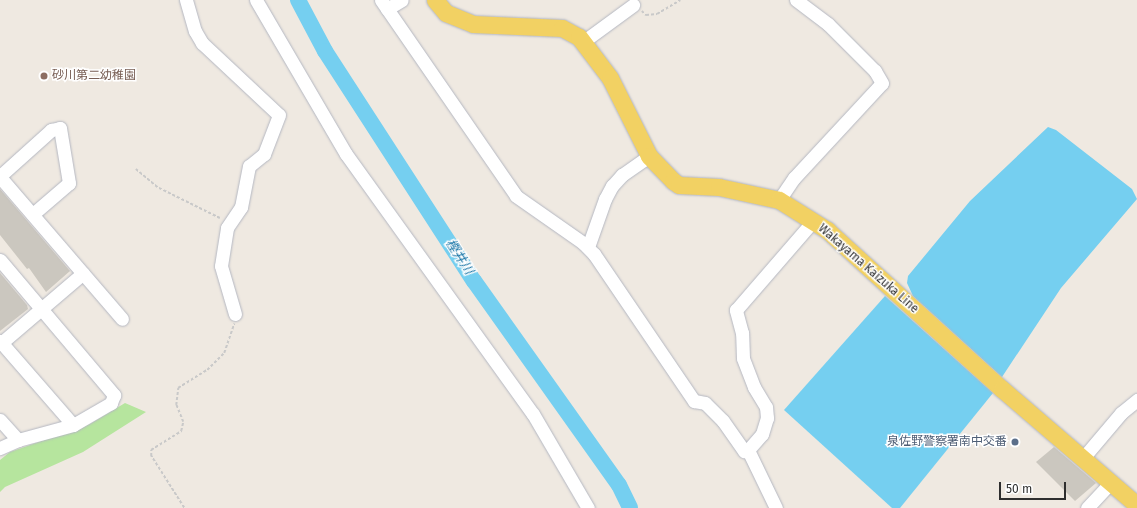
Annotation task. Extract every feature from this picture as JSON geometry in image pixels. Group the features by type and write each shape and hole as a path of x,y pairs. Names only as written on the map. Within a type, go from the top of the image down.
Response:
{"main road":[{"name":"Wakayama Kaizuka Line","path":"435,0 446,13 467,23 562,28 584,41 610,78 650,156 679,185 719,187 779,200 813,221 833,235 1008,394 1137,505"}],"street":[{"path":"186,0 195,31 202,43 279,115 264,154 249,166 241,207 227,228 222,251 221,266 235,314"},
{"path":"256,0 346,154 533,414 588,508"},
{"path":"402,0 384,4 516,196 588,248 694,401 705,403 723,421 744,450 748,450 776,508"},
{"path":"779,200 794,178 882,83 875,71 828,24 796,0"},
{"path":"584,41 634,5"},
{"path":"33,214 69,183 60,128 51,130 0,176 122,319"},
{"path":"588,248 605,199 612,186 622,174 650,156"},
{"path":"748,450 762,434 767,418 766,407 751,380 743,358 742,333 736,310 813,221"},
{"path":"0,260 114,395 110,403 73,426 18,440 0,448"},
{"path":"73,426 0,342 83,273"},
{"path":"1083,458 1121,413 1137,400"},
{"path":"0,420 18,440"},
{"path":"1087,508 1111,482"}],"path":[{"path":"634,5 646,15 652,16 680,0"},
{"path":"136,169 159,188 194,207 217,215 230,224"},
{"path":"184,508 151,456 151,450 181,431 183,422 176,405 178,388 206,370 224,353 234,329 235,314"}],"green space":[{"path":"125,403 146,412 83,452 5,487 0,492 0,460 10,452 90,424"}],"water":[{"path":"1048,127 1056,130 1132,189 1137,199 1061,288 1002,377 913,296 907,283 908,276 970,201"},
{"path":"885,296 993,393 900,508 892,508 784,410"}],"building":[{"path":"0,189 70,271 46,292 29,268 27,269 0,235"},
{"path":"0,273 27,305 28,309 0,331"},
{"path":"1054,447 1096,483 1075,501 1036,462"}],"waterway":[{"name":"樫井川","path":"298,0 325,51 474,281 619,485 630,508"}],"place":[{"name":"砂川第二幼稚園","path":"44,76"},
{"name":"泉佐野警察署南中交番","path":"1015,442"}]}
